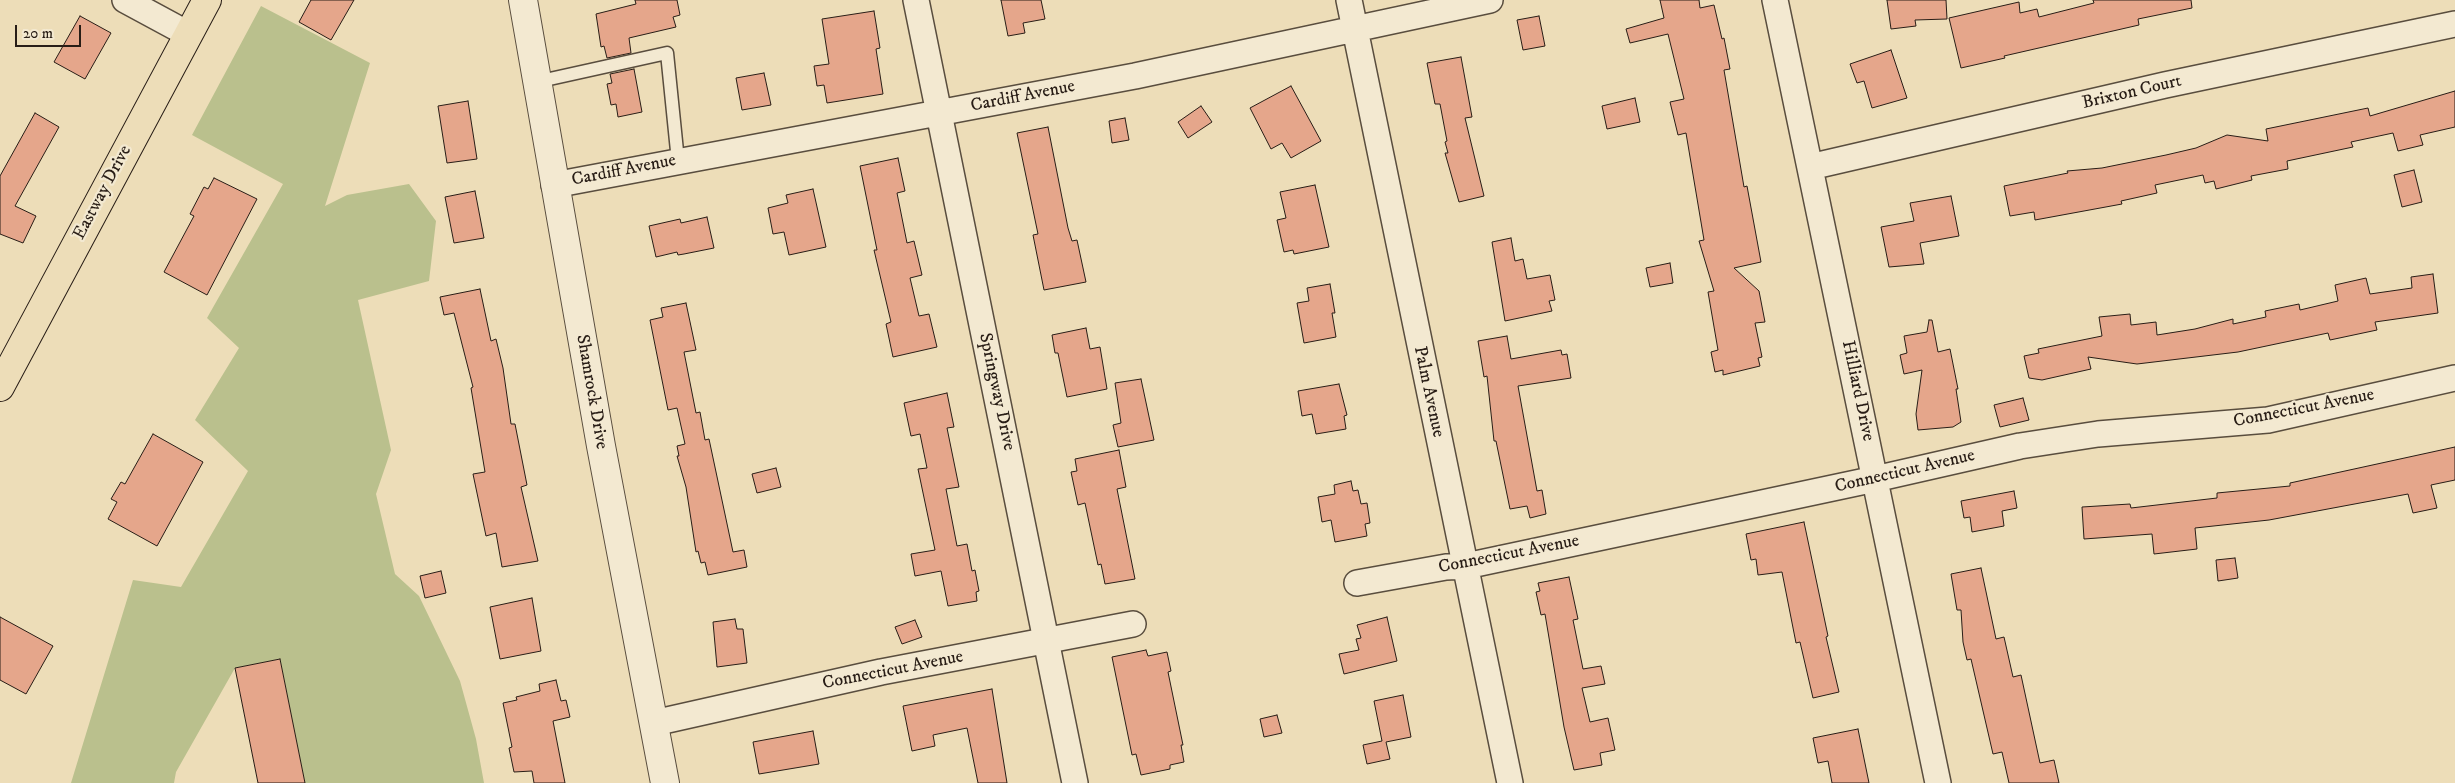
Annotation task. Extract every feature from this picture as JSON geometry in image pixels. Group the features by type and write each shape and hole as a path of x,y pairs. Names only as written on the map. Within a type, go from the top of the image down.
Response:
{"main road":[{"name":"Eastway Drive","path":"0,387 207,0"}],"street":[{"path":"125,0 188,34"},
{"name":"Shamrock Drive","path":"522,0 554,185 665,783"},
{"name":"Springway Drive","path":"916,0 1075,783"},
{"name":"Palm Avenue","path":"1349,0 1421,359 1466,566 1510,783"},
{"name":"Cardiff Avenue","path":"554,185 939,114 1355,30 1490,0"},
{"name":"Hilliard Drive","path":"1775,0 1938,783"},
{"name":"Brixton Court","path":"1810,166 2165,85 2455,24"},
{"name":"Connecticut Avenue","path":"1357,583 1446,567 1466,566 1875,480 1957,459 2062,439 2098,434 2271,419 2455,378"},
{"name":"Connecticut Avenue","path":"654,723 881,672 1133,624"}],"lane":[{"path":"536,82 667,52 678,162"}],"green space":[{"path":"261,6 370,63 325,206 347,195 409,184 436,221 429,281 358,300 391,450 376,494 395,574 419,596 460,681 476,739 484,783 305,783 280,659 235,668 176,772 174,783 71,783 133,580 181,587 248,471 195,420 239,348 207,318 283,184 192,135"}],"building":[{"path":"311,0 354,0 331,40 299,22"},
{"path":"635,0 677,0 680,15 673,17 676,27 629,38 631,53 607,58 604,46 601,47 596,14 636,4"},
{"path":"1001,0 1041,0 1045,19 1023,23 1025,33 1008,36"},
{"path":"1660,0 1699,0 1700,8 1714,5 1722,39 1724,38 1730,69 1724,70 1744,187 1747,186 1761,262 1734,268 1759,291 1765,322 1755,323 1762,357 1758,358 1760,366 1723,375 1723,370 1715,372 1711,352 1718,350 1708,292 1714,291 1699,241 1704,240 1686,133 1678,135 1670,102 1684,99 1668,34 1630,43 1626,29 1664,18"},
{"path":"1887,0 1946,0 1947,19 1915,20 1916,26 1891,29"},
{"path":"2093,0 2191,0 2192,8 2138,19 2139,25 2004,56 2005,58 1961,68 1949,18 2019,2 2020,13 2037,9 2039,17 2094,3"},
{"path":"874,11 880,48 876,49 883,94 827,103 824,85 817,86 814,66 829,64 822,19"},
{"path":"80,16 111,33 85,79 54,62"},
{"path":"1539,16 1545,46 1523,50 1517,20"},
{"path":"1891,50 1907,98 1872,108 1864,81 1857,83 1850,64"},
{"path":"1461,57 1472,117 1465,118 1484,196 1459,202 1445,153 1448,153 1445,142 1447,141 1440,104 1435,104 1427,63"},
{"path":"634,69 642,112 618,117 616,104 611,105 607,84 612,83 610,74"},
{"path":"764,73 771,105 742,110 736,78"},
{"path":"1291,86 1321,141 1291,158 1282,143 1271,149 1250,108"},
{"path":"2455,91 2455,127 2420,135 2423,145 2398,151 2393,133 2351,142 2353,147 2287,161 2288,169 2251,176 2252,180 2216,189 2214,181 2205,183 2203,175 2155,185 2157,193 2121,201 2122,204 2035,220 2034,212 2010,216 2004,186 2068,173 2067,171 2102,168 2166,155 2196,148 2227,135 2268,141 2266,129 2368,108 2370,116"},
{"path":"1635,98 1640,122 1607,129 1602,106"},
{"path":"468,101 477,159 447,163 438,106"},
{"path":"1201,106 1212,122 1188,138 1178,122"},
{"path":"35,113 59,127 15,206 36,216 23,243 0,234 0,176"},
{"path":"1125,118 1129,140 1112,143 1109,121"},
{"path":"1048,127 1068,228 1072,241 1077,240 1086,282 1044,290 1033,235 1038,234 1017,133"},
{"path":"898,158 905,191 897,193 907,243 914,241 922,275 910,278 919,316 929,314 937,347 893,357 886,324 891,322 874,250 877,250 860,166"},
{"path":"2414,170 2422,202 2402,207 2394,175"},
{"path":"214,178 257,199 207,295 164,272 194,216 190,214 204,187 208,189"},
{"path":"1315,185 1329,247 1294,254 1293,250 1284,252 1277,220 1286,218 1280,192"},
{"path":"813,189 826,247 789,255 784,232 773,234 768,208 788,203 786,195"},
{"path":"475,191 484,238 454,243 445,197"},
{"path":"1951,196 1959,236 1920,243 1924,264 1889,267 1881,227 1914,221 1910,203"},
{"path":"707,217 714,248 678,255 677,252 656,257 649,226 680,219 681,223"},
{"path":"1511,238 1515,261 1523,259 1527,279 1550,275 1555,300 1549,301 1552,311 1505,321 1492,242"},
{"path":"1670,263 1673,283 1650,287 1646,268"},
{"path":"2433,274 2438,313 2375,322 2377,330 2330,340 2328,333 2238,352 2137,364 2088,357 2091,369 2042,380 2029,378 2024,356 2039,353 2038,349 2102,336 2099,317 2130,314 2131,325 2156,322 2157,335 2195,329 2233,319 2233,324 2266,317 2265,311 2299,304 2300,310 2338,301 2335,285 2366,278 2370,294 2412,288 2411,277"},
{"path":"1330,284 1335,313 1332,313 1336,337 1304,343 1297,303 1309,301 1307,288"},
{"path":"480,289 491,341 496,339 503,368 511,424 515,424 527,485 521,487 538,561 502,567 496,533 486,536 473,474 485,472 471,388 473,387 454,313 444,315 440,297"},
{"path":"686,303 696,350 684,352 696,413 700,412 705,440 709,439 733,552 744,550 747,567 708,575 705,562 701,563 698,551 696,552 686,487 677,456 679,456 677,446 685,444 677,408 668,410 650,320 663,317 661,308"},
{"path":"1929,320 1932,320 1938,352 1950,349 1958,389 1956,389 1961,422 1953,427 1918,430 1916,414 1922,370 1904,374 1900,355 1907,353 1904,336 1927,332"},
{"path":"1086,328 1090,349 1100,347 1107,389 1067,397 1058,353 1055,353 1052,335"},
{"path":"1507,336 1511,359 1561,350 1562,355 1567,354 1571,378 1518,386 1537,491 1542,490 1546,514 1530,518 1527,506 1510,509 1496,441 1494,441 1487,376 1484,377 1478,341"},
{"path":"1141,379 1154,440 1118,447 1113,425 1121,423 1115,383"},
{"path":"1339,384 1347,415 1344,416 1346,429 1316,434 1312,414 1302,416 1298,391"},
{"path":"947,393 954,427 947,428 959,487 946,489 957,546 967,544 972,571 975,570 979,591 976,592 977,601 948,606 941,571 915,576 911,554 935,550 918,469 927,468 920,434 911,436 904,403"},
{"path":"2023,398 2029,420 2000,427 1994,405"},
{"path":"153,434 203,462 157,546 108,519 117,502 111,499 121,482 125,484"},
{"path":"2455,447 2455,480 2431,485 2437,508 2413,513 2408,494 2269,520 2195,528 2197,549 2154,554 2152,534 2084,539 2082,507 2130,504 2131,508 2217,498 2217,493 2290,486 2290,483"},
{"path":"1119,450 1126,487 1117,489 1135,579 1105,584 1101,564 1098,565 1085,503 1078,505 1071,472 1077,471 1075,459"},
{"path":"776,468 781,487 757,493 752,474"},
{"path":"1351,481 1353,491 1358,490 1361,504 1367,503 1370,523 1365,524 1367,536 1335,542 1331,520 1322,522 1318,497 1335,494 1334,485"},
{"path":"2014,491 2017,508 2002,511 2004,526 1972,532 1970,517 1964,518 1961,501"},
{"path":"1804,522 1828,636 1826,637 1839,692 1813,698 1800,642 1796,643 1782,572 1758,575 1756,559 1751,560 1746,534"},
{"path":"2235,558 2238,578 2218,581 2216,560"},
{"path":"1981,568 1996,639 2004,637 2013,677 2021,675 2040,763 2054,760 2059,783 2009,783 2002,752 1993,754 1971,659 1967,660 1963,642 1961,610 1957,610 1951,574"},
{"path":"441,571 446,593 425,598 420,576"},
{"path":"1569,577 1578,619 1573,620 1583,669 1601,666 1605,684 1582,688 1590,722 1608,718 1615,750 1600,753 1602,765 1574,770 1564,727 1545,614 1541,615 1536,592 1540,591 1538,583"},
{"path":"532,598 541,651 500,659 490,607"},
{"path":"0,617 53,646 26,694 0,680"},
{"path":"1387,617 1397,661 1344,674 1339,654 1359,650 1356,639 1361,638 1357,625"},
{"path":"735,619 737,629 743,629 747,663 717,667 713,622"},
{"path":"915,620 922,637 902,644 895,627"},
{"path":"1146,650 1148,656 1167,652 1171,671 1168,672 1183,745 1181,745 1184,762 1170,765 1170,769 1141,775 1136,754 1132,755 1112,657"},
{"path":"280,659 305,783 258,783 235,668"},
{"path":"556,680 561,701 566,700 570,717 553,721 565,783 534,783 532,771 514,772 509,748 512,747 503,703 517,700 516,697 540,691 539,684"},
{"path":"992,689 1007,783 978,783 967,728 933,735 935,746 912,751 903,706"},
{"path":"1403,695 1411,737 1386,742 1390,759 1367,764 1363,745 1382,741 1374,701"},
{"path":"1277,715 1282,733 1264,737 1260,719"},
{"path":"1858,729 1869,783 1832,783 1828,761 1818,763 1813,738"},
{"path":"813,731 819,764 759,774 753,742"}]}
